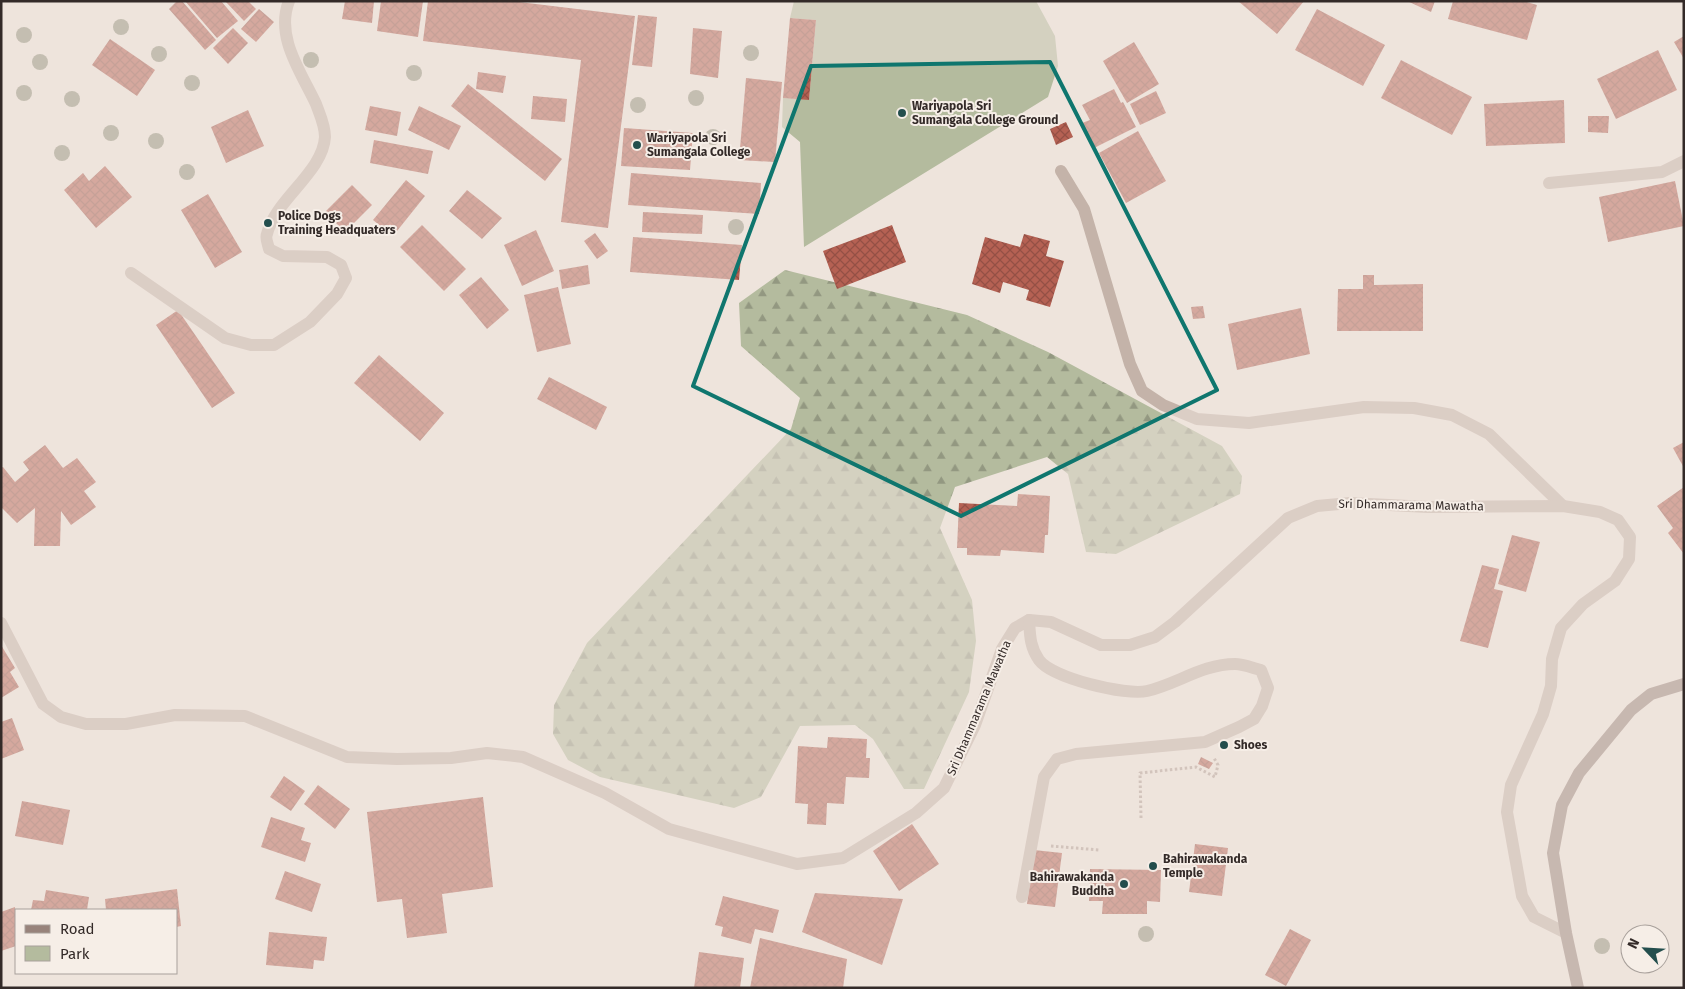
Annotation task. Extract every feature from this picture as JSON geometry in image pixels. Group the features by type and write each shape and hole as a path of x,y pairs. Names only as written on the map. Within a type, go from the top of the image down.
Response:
{"street":[{"path":"131,273 225,338 251,345 274,345 310,322 337,294 346,278 341,264 327,257 283,256 269,248 266,235 273,220 318,158 325,138 323,121 284,36 285,10 288,1"},
{"path":"1549,183 1662,172 1684,161"},
{"path":"1061,171 1084,209 1130,364 1142,391 1163,405 1196,419 1249,423 1364,407 1414,408 1452,415 1489,434 1563,506"},
{"name":"Sri Dhammarama Mawatha","path":"1,623 43,704 61,717 86,724 126,724 175,715 245,716 347,757 397,759 451,758 487,753 523,757 605,793 669,829 797,864 843,858 916,814 944,788 975,725 1002,649 1015,628 1029,620 1051,622 1101,645 1130,645 1155,637 1175,622 1288,518 1317,506 1350,503 1428,507 1563,506 1600,512 1618,520 1630,537 1629,559 1615,581 1583,604 1561,628 1552,659 1551,686 1543,714 1510,785 1507,812 1522,896 1534,917 1566,933"},
{"path":"1022,897 1044,777 1057,759 1076,754 1205,742 1254,719 1262,706 1268,688 1261,670 1236,664 1215,666 1145,692 1095,686 1064,676 1040,662 1030,644 1029,620"},
{"path":"1578,988 1566,933 1553,853 1562,805 1579,772 1631,710 1651,694 1684,684"}],"path":[{"path":"1141,818 1140,773 1196,767 1215,777 1218,765 1205,742"},
{"path":"1032,844 1099,850"}],"highlighted area":[{"path":"1050,62 1217,390 961,516 693,386 811,66"}],"green space":[{"name":"Wariyapola Sri Sumangala College Ground","path":"794,1 1036,1 1055,36 1058,66 1048,97 804,247 800,142 782,127 783,98 809,99 816,20 790,18"},
{"path":"785,270 967,315 1048,352 1222,446 1242,476 1240,494 1116,554 1086,552 1068,474 1047,457 955,487 940,528 972,600 976,641 969,692 924,789 904,789 873,739 855,725 800,726 761,797 734,808 600,777 568,760 553,734 554,705 587,643 791,429 800,398 741,346 739,303"}],"building":[{"path":"177,1 182,1 216,40 205,50 169,9"},
{"path":"185,1 221,1 238,21 217,38"},
{"path":"225,1 248,1 256,9 244,21"},
{"path":"345,1 374,1 372,23 342,19"},
{"path":"381,1 423,1 418,37 377,31"},
{"path":"428,1 511,1 635,16 608,228 561,222 581,60 423,41"},
{"path":"1238,1 1304,1 1277,34"},
{"path":"1407,1 1435,1 1431,12"},
{"path":"1453,1 1523,1 1537,5 1527,40 1448,19"},
{"path":"259,9 274,22 256,42 241,29"},
{"path":"1317,9 1385,45 1363,86 1295,50"},
{"path":"638,15 657,17 652,67 632,65"},
{"path":"790,18 816,20 809,100 783,98"},
{"path":"233,28 248,43 228,64 213,48"},
{"path":"693,28 722,31 718,78 690,74"},
{"path":"1684,36 1684,59 1674,42"},
{"path":"110,39 155,70 137,96 92,65"},
{"path":"1134,42 1159,84 1127,103 1103,61"},
{"path":"1658,50 1677,90 1616,119 1597,79"},
{"path":"1401,60 1472,97 1452,135 1381,98"},
{"path":"478,72 506,76 503,93 476,89"},
{"path":"746,78 782,82 775,162 739,160"},
{"path":"468,84 562,159 545,181 451,106"},
{"path":"1114,89 1136,127 1094,148 1082,123 1090,120 1082,105"},
{"path":"1156,91 1166,113 1140,125 1130,104"},
{"path":"533,96 567,99 565,122 531,119"},
{"path":"1564,100 1565,143 1486,146 1484,104"},
{"path":"370,106 401,112 397,136 365,130"},
{"path":"419,106 461,126 449,150 408,130"},
{"path":"248,110 264,146 226,163 211,127"},
{"path":"1588,116 1609,116 1608,133 1588,132"},
{"path":"1066,122 1073,137 1056,145 1050,129"},
{"path":"624,128 693,133 690,170 621,166"},
{"path":"1138,131 1166,181 1126,203 1099,153"},
{"path":"374,140 433,151 428,174 370,163"},
{"path":"105,166 132,197 96,228 64,190 83,173 89,181"},
{"path":"631,173 761,183 759,214 628,205"},
{"path":"406,180 425,196 393,236 373,220"},
{"path":"1675,181 1684,226 1608,242 1599,197"},
{"path":"352,185 372,205 345,232 325,212"},
{"path":"467,190 502,218 482,239 449,211"},
{"path":"208,194 242,252 215,268 181,210"},
{"path":"643,212 703,215 702,234 642,232"},
{"path":"422,225 466,269 444,291 400,247"},
{"path":"892,225 906,262 837,289 823,251"},
{"path":"536,230 554,271 522,286 504,245"},
{"path":"595,233 608,251 597,259 584,241"},
{"path":"1024,234 1050,241 1046,256 1064,261 1050,307 1026,300 1029,290 1003,282 1000,293 972,284 985,237 1020,247"},
{"path":"633,237 742,245 739,280 630,272"},
{"path":"588,265 590,284 562,289 559,270"},
{"path":"1363,275 1374,275 1374,285 1423,284 1423,331 1337,331 1338,289 1363,289"},
{"path":"481,277 509,310 487,329 459,295"},
{"path":"558,287 571,344 537,352 524,295"},
{"path":"1203,306 1205,318 1193,319 1191,307"},
{"path":"1301,308 1310,354 1237,370 1228,324"},
{"path":"178,310 235,393 212,408 156,325"},
{"path":"379,355 444,413 420,441 354,383"},
{"path":"549,377 607,407 596,430 537,399"},
{"path":"1684,442 1684,468 1673,448"},
{"path":"45,445 63,468 77,458 96,482 84,491 96,507 71,525 61,511 60,546 34,546 35,508 17,523 1,507 1,468 3,467 15,482 29,470 23,462"},
{"path":"1684,487 1684,554 1668,533 1673,528 1657,506"},
{"path":"1018,494 1050,496 1048,535 1045,535 1044,553 1001,550 1000,556 967,555 967,548 957,548 959,503 1017,506"},
{"path":"1512,535 1540,542 1526,592 1498,584"},
{"path":"1482,565 1499,569 1494,589 1503,591 1488,648 1460,641"},
{"path":"1,645 15,668 10,672 19,687 1,698"},
{"path":"12,718 24,750 1,759 1,722"},
{"path":"828,737 867,739 866,758 870,758 869,778 846,777 844,804 827,803 826,825 807,824 808,804 795,803 798,746 827,748"},
{"path":"1201,757 1213,763 1209,769 1198,764"},
{"path":"284,776 305,791 291,811 270,797"},
{"path":"318,785 350,809 335,829 304,804"},
{"path":"483,797 493,887 442,894 447,933 407,938 402,899 377,902 367,812"},
{"path":"22,801 70,810 63,845 15,836"},
{"path":"271,817 305,828 301,840 311,843 305,862 261,847"},
{"path":"912,824 939,864 899,891 873,851"},
{"path":"1195,844 1228,848 1222,896 1189,892"},
{"path":"1034,850 1062,853 1055,907 1027,904"},
{"path":"1090,869 1161,870 1160,902 1147,901 1147,914 1102,914 1103,901 1089,901"},
{"path":"285,871 321,884 312,912 275,899"},
{"path":"177,889 181,926 178,927 178,909 106,909 105,899"},
{"path":"46,890 89,897 87,909 31,909 33,900 44,901"},
{"path":"815,893 903,899 882,965 802,932"},
{"path":"723,896 779,910 773,933 755,929 751,944 721,936 723,927 715,925"},
{"path":"15,907 15,946 1,951 1,912"},
{"path":"1290,929 1311,940 1286,986 1265,975"},
{"path":"269,932 327,937 324,961 314,960 313,969 266,965"},
{"path":"760,938 847,959 843,988 750,988"},
{"path":"699,952 744,958 740,988 694,988"}],"place":[{"name":"Wariyapola Sri Sumangala College Ground","path":"902,113"},
{"name":"Wariyapola Sri Sumangala College","path":"637,145"},
{"name":"Police Dogs Training Headquaters","path":"268,223"},
{"name":"Shoes","path":"1224,745"},
{"name":"Bahirawakanda Temple","path":"1153,866"},
{"name":"Bahirawakanda Buddha","path":"1124,884"}]}
